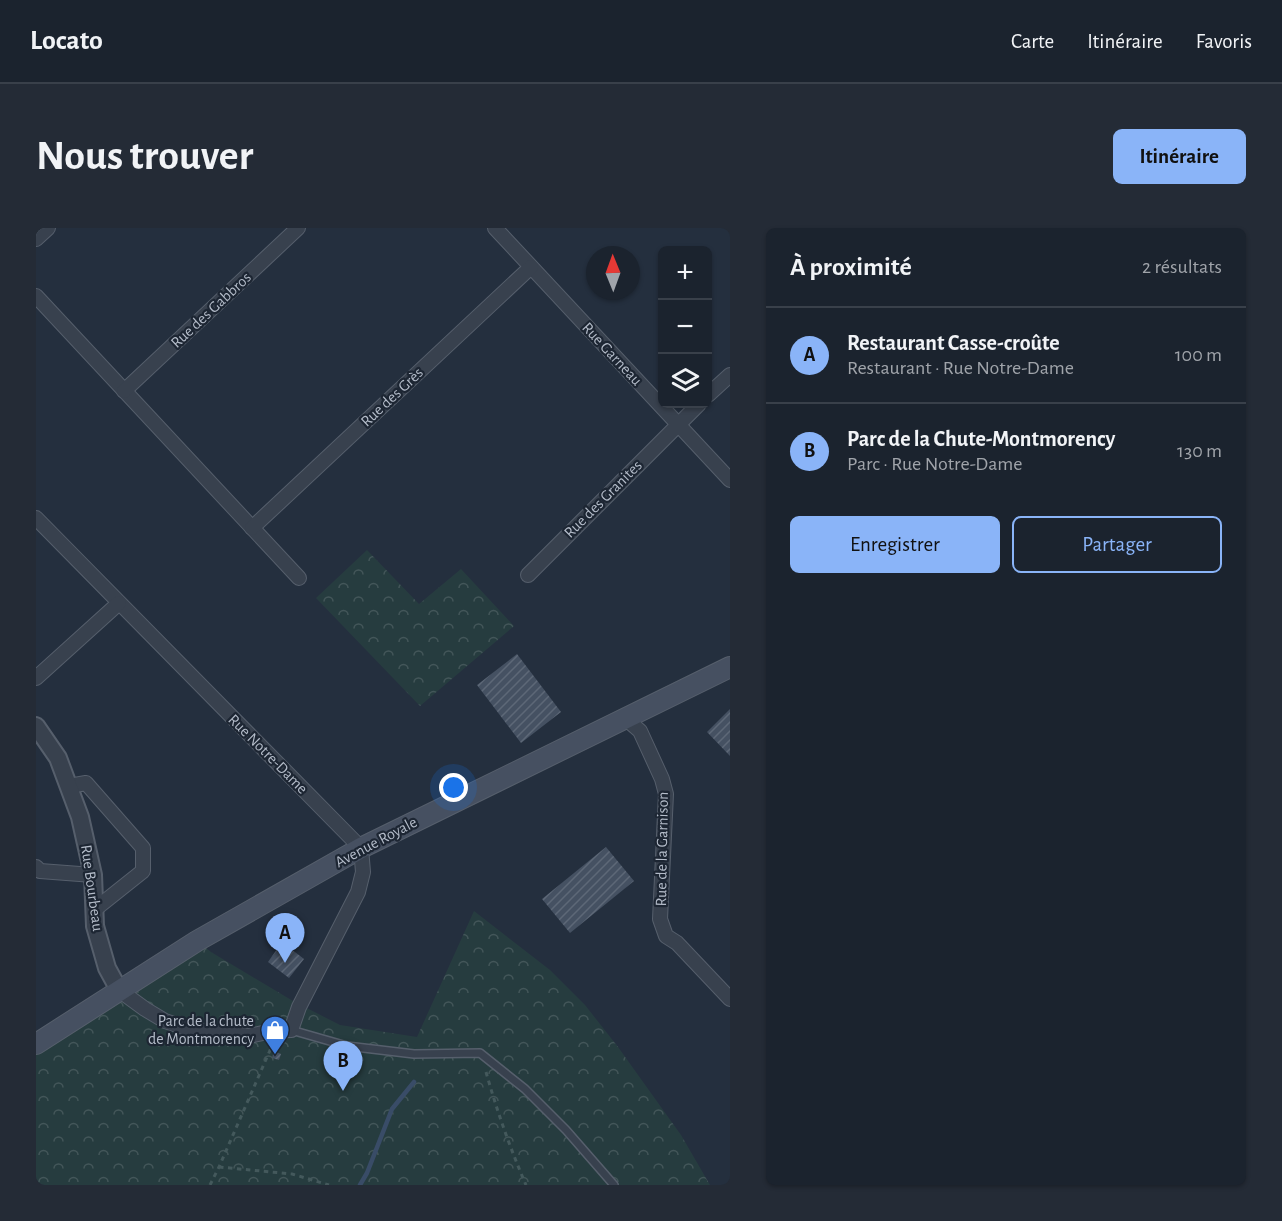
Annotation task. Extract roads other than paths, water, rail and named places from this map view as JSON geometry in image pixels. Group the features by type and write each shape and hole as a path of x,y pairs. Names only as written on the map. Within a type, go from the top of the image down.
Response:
{"main road":[{"name":"Avenue Royale","path":"36,1044 197,941 361,848 730,667"}],"street":[{"path":"36,239 48,228"},
{"name":"Rue des Gabbros","path":"124,391 298,228"},
{"name":"Rue Garneau","path":"495,228 730,480"},
{"name":"Rue des Grès","path":"252,528 531,267"},
{"path":"36,296 299,578"},
{"path":"712,391 730,375"},
{"name":"Rue des Granites","path":"528,575 695,408"},
{"name":"Rue Notre-Dame","path":"36,518 361,848"},
{"path":"36,678 119,603"},
{"name":"Rue de la Garnison","path":"625,718 640,731 662,779 666,794 660,919 666,936 677,943 730,999"},
{"name":"Rue Bourbeau","path":"36,726 58,758 80,817 93,875 95,926 107,968 120,990 165,1021 189,1029 249,1036 291,1030"},
{"path":"69,786 86,783 143,848 143,871 94,910"},
{"path":"291,1030 299,1007 358,892 363,872 361,848"},
{"path":"36,867 40,871 93,875"}],"lane":[{"path":"291,1030 347,1047 414,1054 480,1053 525,1089 566,1130 614,1185"}],"waterway":[{"path":"360,1185 392,1109 414,1082"}],"place":[{"name":"Restaurant Casse-croûte","path":"285,963"},
{"name":"Parc de la chute de Montmorency","path":"275,1056"},
{"name":"Parc de la Chute-Montmorency","path":"343,1091"}]}
